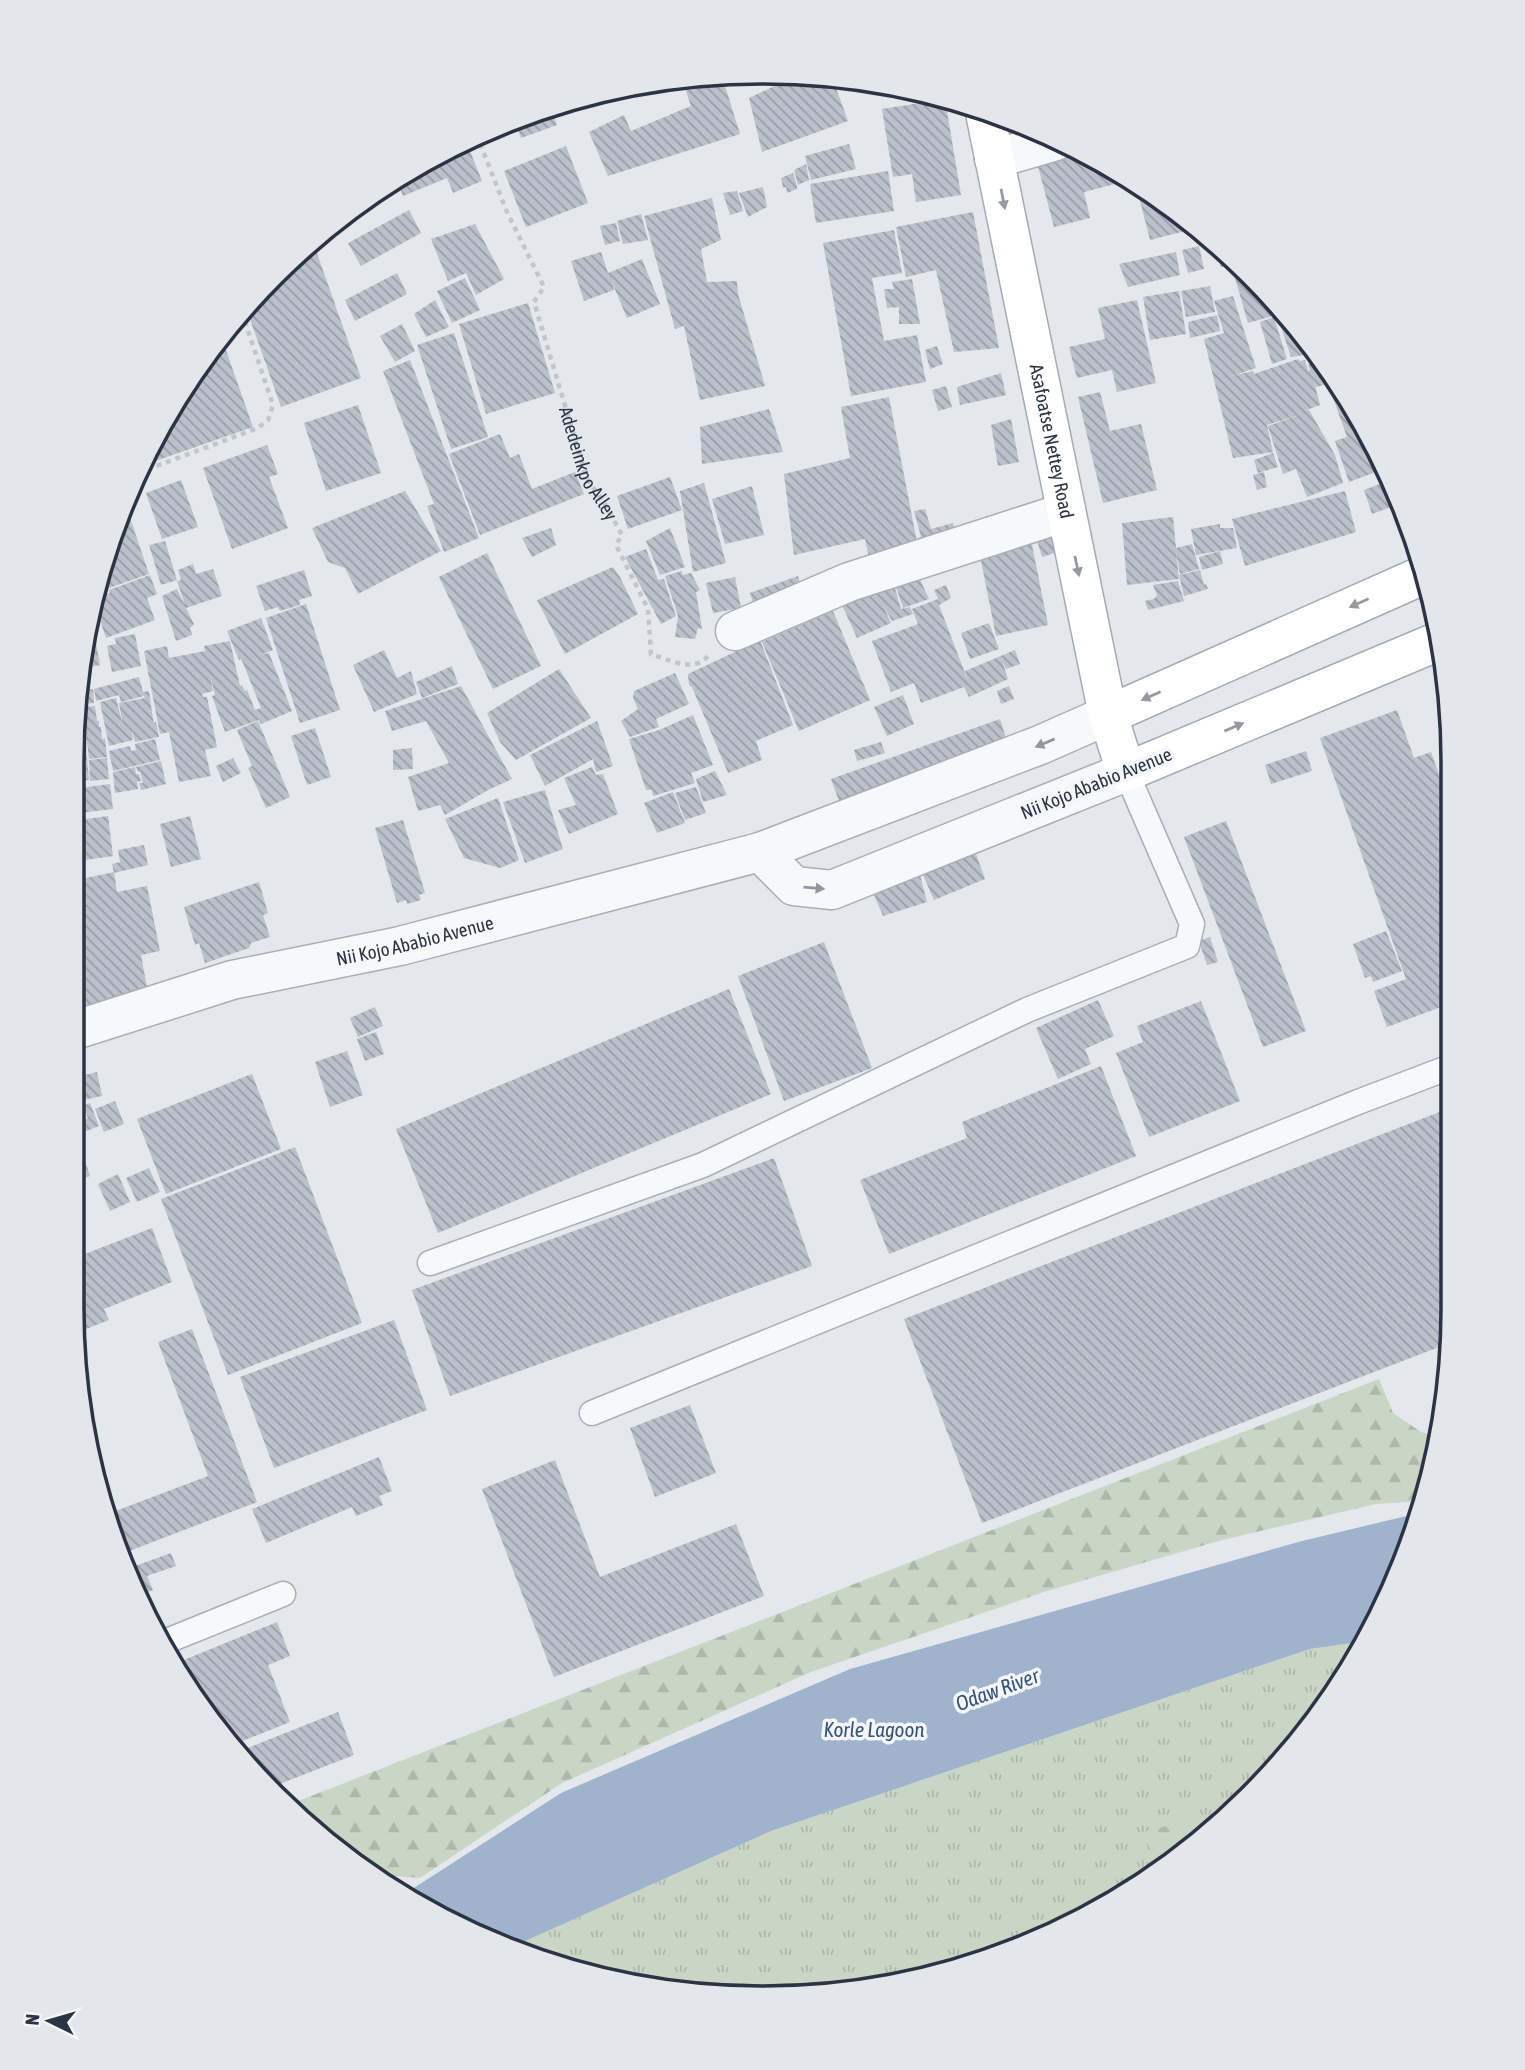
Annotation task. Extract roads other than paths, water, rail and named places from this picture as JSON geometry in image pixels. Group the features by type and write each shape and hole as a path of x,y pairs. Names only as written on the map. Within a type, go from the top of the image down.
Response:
{"main road":[{"name":"Asafoatse Nettey Road","path":"987,122 1108,715 1126,772"},
{"name":"Nii Kojo Ababio Avenue","path":"1108,715 1416,579"},
{"name":"Nii Kojo Ababio Avenue","path":"1126,772 1430,645"}],"street":[{"path":"995,159 1042,145"},
{"path":"735,631 849,582 1066,512"},
{"name":"Nii Kojo Ababio Avenue","path":"84,1027 232,980 400,946 760,852 1040,745 1108,715"},
{"name":"Nii Kojo Ababio Avenue","path":"760,852 794,886 832,890 1126,772"}],"lane":[{"path":"430,1263 703,1165 1027,1010 1187,946 1192,924 1126,772"},
{"path":"592,1413 1441,1070"},
{"path":"171,1639 282,1594"}],"water":[{"name":"Korle Lagoon","path":"1408,1516 1371,1608 1352,1643 1310,1649 771,1831 523,1942 462,1916 413,1889 561,1793 850,1669 1302,1541"}],"water label":[{"name":"Odaw River","path":"997,1689"}]}
